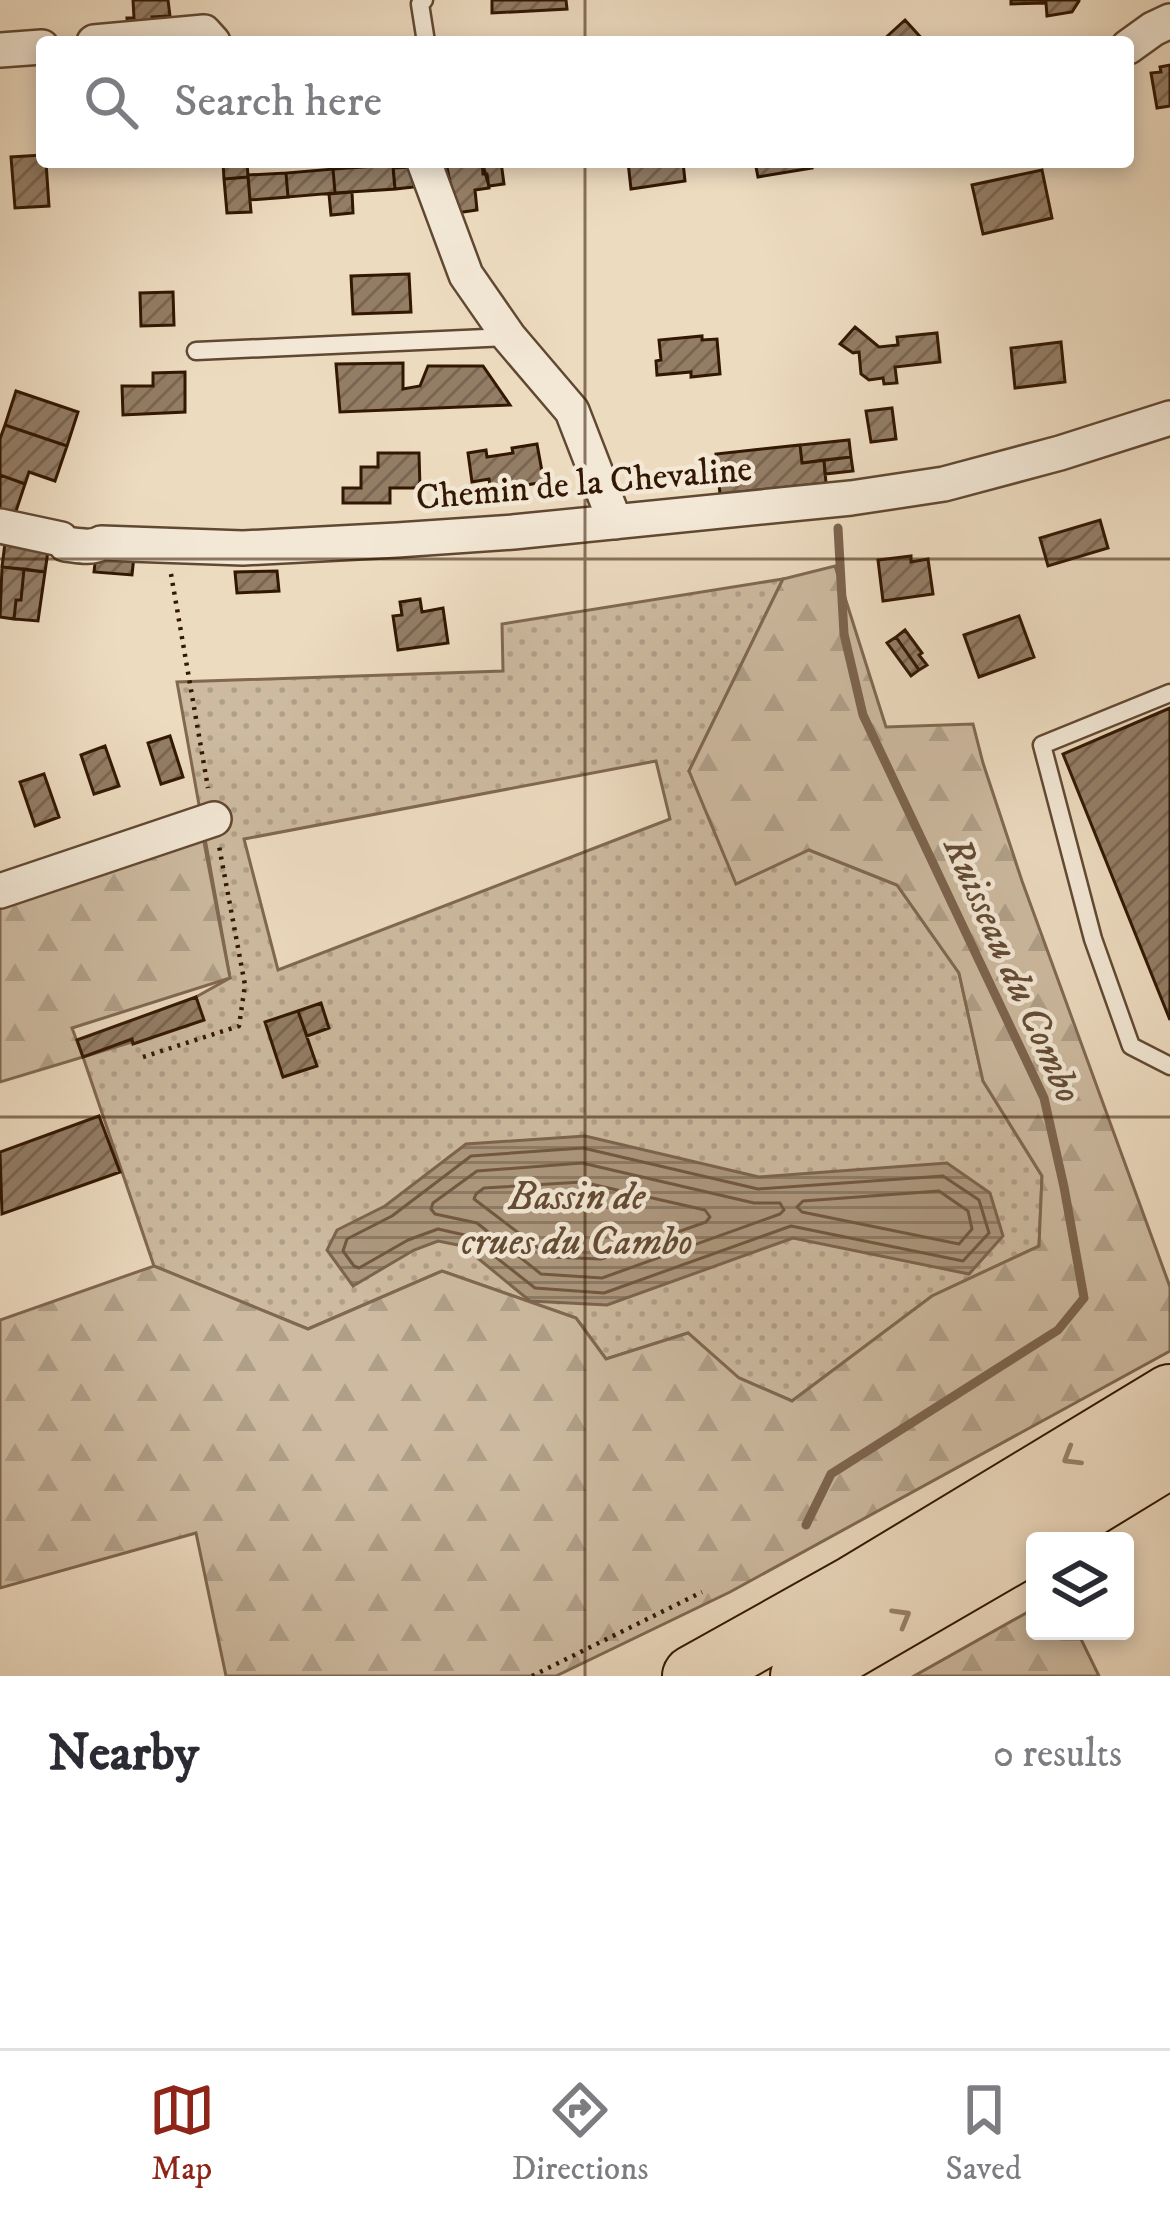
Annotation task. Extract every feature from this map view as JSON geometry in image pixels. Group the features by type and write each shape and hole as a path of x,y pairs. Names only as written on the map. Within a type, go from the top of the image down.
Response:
{"highway":[{"path":"693,1676 854,1586 1170,1395"},
{"path":"801,1676 1170,1457"}],"street":[{"path":"1134,42 1170,21"},
{"path":"160,36 204,32 208,36"},
{"path":"0,50 36,47"},
{"path":"426,168 466,275 509,337 572,411 615,523"},
{"name":"Chemin de la Chevaline","path":"0,526 61,538 65,544 243,548 615,523 944,484 1170,418"},
{"path":"0,891 214,819"}],"lane":[{"path":"424,0 420,4 425,36"},
{"path":"196,351 509,337"},
{"path":"1170,693 1042,745 1093,939 1131,1046 1170,1066"}],"path":[{"path":"532,1676 702,1592"}],"green space":[{"path":"835,566 886,727 973,724 1022,881 1170,1287 1170,1351 730,1592 556,1676 226,1676 196,1533 0,1588 0,1320 154,1266 308,1329 442,1271 576,1318 606,1359 688,1333 739,1378 792,1401 932,1296 1039,1246 1042,1176 983,1081 959,973 897,885 809,850 736,884 689,771 783,579"},
{"path":"783,579 689,771 809,850 897,885 959,973 983,1081 1042,1176 1039,1246 932,1296 792,1401 739,1378 688,1333 606,1359 576,1318 442,1271 308,1329 154,1266 83,1057 203,1020 196,997 230,978 177,682 503,671 502,624","holes":["656,761 670,819 278,970 244,839"]},
{"path":"203,837 230,978 72,1028 83,1057 0,1082 0,904"},
{"path":"1026,1613 1026,1640 1081,1640 1099,1676 914,1676"}],"water":[{"name":"Bassin de crues du Cambo","path":"585,1136 759,1177 947,1163 990,1193 1003,1236 969,1274 793,1238 607,1305 530,1301 463,1246 438,1241 353,1286 327,1250 337,1230 385,1206 466,1144"}],"building":[{"path":"133,0 168,0 170,16 152,17 153,30 128,32 127,18 134,18"},
{"path":"492,0 566,0 567,9 492,13"},
{"path":"1011,0 1079,1 1072,12 1047,16 1046,3 1011,4"},
{"path":"905,20 920,36 887,36"},
{"path":"1170,65 1170,106 1157,108 1151,73"},
{"path":"36,155 36,168 46,168 49,206 15,208 11,157"},
{"path":"223,168 247,168 248,177 224,179"},
{"path":"393,168 395,189 335,193 333,169"},
{"path":"393,168 412,168 414,187 395,189"},
{"path":"447,168 482,168 489,188 475,190 477,210 456,213"},
{"path":"484,168 502,168 504,184 489,186"},
{"path":"629,168 684,168 685,181 631,189"},
{"path":"756,168 812,168 758,177"},
{"path":"333,169 335,193 288,197 286,173"},
{"path":"1042,170 1052,218 983,234 972,185"},
{"path":"286,173 288,197 250,200 248,175"},
{"path":"248,177 251,212 227,213 224,179"},
{"path":"352,192 353,213 331,215 329,194"},
{"path":"409,274 411,312 353,314 351,276"},
{"path":"173,292 174,325 141,326 140,293"},
{"path":"855,327 879,347 898,345 897,337 937,333 940,362 895,367 897,383 869,380 861,374 859,352 840,344"},
{"path":"702,336 702,340 717,339 720,374 657,375 659,340"},
{"path":"1061,342 1065,382 1015,388 1011,348"},
{"path":"403,363 403,389 420,386 428,366 483,366 510,405 340,412 336,364"},
{"path":"185,372 185,412 123,415 122,386 153,386 153,373"},
{"path":"16,391 78,412 67,446 5,425"},
{"path":"892,408 896,439 871,442 866,411"},
{"path":"5,425 67,446 55,481 29,472 25,484 0,475"},
{"path":"849,440 851,457 802,463 800,445"},
{"path":"537,444 544,482 491,491 489,479 472,482 468,453 486,450 487,457"},
{"path":"800,445 802,463 824,460 826,483 720,494 716,454"},
{"path":"378,453 419,453 420,488 390,488 390,503 343,503 343,488 361,488 361,467 378,467"},
{"path":"851,457 853,471 825,474 824,460"},
{"path":"0,475 25,484 13,520 0,516"},
{"path":"1100,520 1108,548 1048,566 1040,538"},
{"path":"5,543 48,551 45,572 2,567"},
{"path":"96,555 134,556 132,575 94,572"},
{"path":"911,556 911,562 928,559 933,594 883,601 878,560"},
{"path":"2,567 24,569 14,619 0,617"},
{"path":"24,569 45,572 38,621 14,619"},
{"path":"277,571 279,591 237,593 235,572"},
{"path":"420,599 422,612 443,608 448,643 398,650 393,616 402,615 400,602"},
{"path":"1019,616 1034,657 979,677 964,635"},
{"path":"905,630 927,665 919,670 896,637"},
{"path":"896,637 919,670 911,676 887,643"},
{"path":"1170,708 1170,1020 1063,754"},
{"path":"170,736 183,777 161,784 148,743"},
{"path":"105,746 119,786 94,794 81,755"},
{"path":"44,774 59,817 35,826 20,782"},
{"path":"196,997 204,1020 83,1057 77,1040"},
{"path":"321,1003 329,1028 307,1036 298,1011"},
{"path":"298,1011 317,1066 283,1077 265,1022"},
{"path":"99,1116 120,1172 2,1214 0,1152"}],"waterway":[{"name":"Ruisseau du Combo","path":"806,1525 831,1474 1058,1330 1084,1298 1044,1098 863,715 844,634 838,528"}]}
